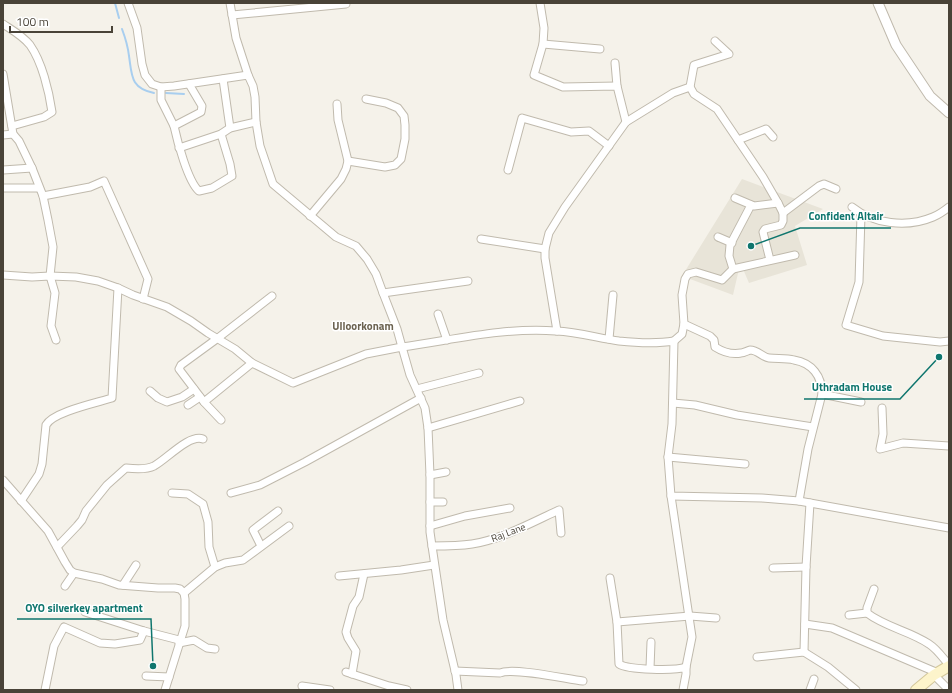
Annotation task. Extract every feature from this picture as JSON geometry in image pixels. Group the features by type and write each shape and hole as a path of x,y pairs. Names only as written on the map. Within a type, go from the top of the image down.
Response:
{"main road":[{"path":"916,690 949,665"}],"street":[{"path":"128,3 137,28 145,75 152,84 161,87 248,75"},
{"path":"230,3 236,38 255,97 256,122 260,146 273,184 336,237 356,246 367,259 376,274 384,294 397,329 410,375 425,408 428,428 430,526 434,565 443,620 458,690"},
{"path":"540,3 544,28 543,44 534,75 563,87 616,86"},
{"path":"878,3 896,45 930,96 949,113"},
{"path":"232,15 346,4"},
{"path":"3,24 19,35 29,45 49,89 52,112 44,117 12,126"},
{"path":"715,41 729,54 694,65 690,87 694,94 717,109 763,177 778,203 782,213 782,225 763,232 770,260"},
{"path":"543,44 600,50"},
{"path":"615,63 616,86 626,122"},
{"path":"3,77 13,134 19,142 32,168 43,196 53,246 50,276 55,293 51,326 56,340"},
{"path":"223,79 230,128"},
{"path":"174,126 201,112 202,106 189,84"},
{"path":"161,87 162,100 174,126 179,148 196,189 199,191 212,188 232,176 221,134"},
{"path":"557,331 549,289 545,249 549,233 565,207 626,122 673,93 690,87"},
{"path":"348,161 386,167 394,165 401,159 405,139 404,116 398,108 392,105 366,99"},
{"path":"310,216 341,179 348,161 338,120 337,104"},
{"path":"508,170 522,118 571,132 590,131 609,146"},
{"path":"179,148 221,134 230,128 256,122"},
{"path":"738,140 766,129 773,137"},
{"path":"3,135 13,134"},
{"path":"3,170 32,168"},
{"path":"43,196 90,187 104,181 148,279 143,299"},
{"path":"782,213 819,186 824,184 836,189"},
{"path":"3,188 39,188"},
{"path":"735,198 751,205 758,206 778,203"},
{"path":"733,269 729,251 751,205"},
{"path":"852,207 861,215 892,223 910,223 934,217 949,207"},
{"path":"861,215 859,282 846,325 883,336 940,342 949,341"},
{"path":"718,237 732,243"},
{"path":"481,239 545,249"},
{"path":"3,275 32,277 76,277 98,281 118,288 143,299 167,307 235,349 252,363 293,383 366,354 502,332 526,330 557,331 586,334 619,341 658,343 674,341 682,334 684,324 682,295 685,279 688,274 696,272 722,280 733,269 795,254"},
{"path":"384,294 468,281"},
{"path":"21,501 39,474 42,464 46,425 48,421 70,410 112,398 118,288"},
{"path":"609,339 613,295"},
{"path":"221,420 202,399 179,369 181,365 272,296"},
{"path":"438,314 447,340"},
{"path":"684,324 710,336 714,340 715,347 722,351 733,354 750,350 759,352 762,356 768,358 793,359 812,367 820,378 822,394 813,427 799,501"},
{"path":"674,341 673,403 668,457 671,496 692,637 683,690"},
{"path":"188,405 202,399 252,363"},
{"path":"417,389 479,373"},
{"path":"150,391 158,398 167,402 182,397 194,389"},
{"path":"822,394 861,402"},
{"path":"231,493 260,485 421,398"},
{"path":"428,428 520,401"},
{"path":"673,403 695,405 737,415 813,427"},
{"path":"882,408 883,434 880,449 903,443 949,446"},
{"path":"57,547 82,520 86,511 108,485 126,468 136,469 154,466 188,442 199,438 203,439"},
{"path":"668,457 745,464"},
{"path":"430,475 446,472"},
{"path":"3,480 48,531 70,570 74,573 123,585 175,588 180,589 184,593 185,626 165,690"},
{"path":"172,493 188,494 203,504 208,522 209,548 215,568"},
{"path":"671,496 762,498 799,501 949,528"},
{"path":"430,502 443,502"},
{"path":"804,652 806,567 810,503"},
{"path":"430,526 465,516 510,508"},
{"name":"Raj Lane","path":"432,546 473,544 491,539 525,526 559,510 561,533"},
{"path":"261,546 253,530 278,511"},
{"path":"184,593 215,568 225,563 243,560 289,526"},
{"path":"123,585 136,565"},
{"path":"339,576 434,565"},
{"path":"773,568 806,567"},
{"path":"65,586 74,573"},
{"path":"364,574 346,632 356,651 349,673 389,686 407,690"},
{"path":"610,578 617,622 619,664 635,668 679,669 686,667"},
{"path":"867,613 867,608 874,589"},
{"path":"85,612 179,642 194,640 207,648 215,649"},
{"path":"849,615 867,613 873,618 909,633 931,645 949,665"},
{"path":"617,622 690,616 716,618"},
{"path":"805,624 832,628 936,674 949,690"},
{"path":"45,690 54,646 64,627 100,643 107,644 140,640 144,631"},
{"path":"650,668 651,642"},
{"path":"756,657 804,652 828,667 856,690"},
{"path":"455,672 512,671 584,681"},
{"path":"146,676 169,677"},
{"path":"810,690 814,679"},
{"path":"302,686 330,690"}],"shaded area":[{"path":"742,179 823,209 795,226 807,265 749,283 743,269 739,269 733,295 682,276"}],"waterway":[{"path":"115,3 119,18"},
{"path":"122,29 129,53 134,80 140,88 154,93"},
{"path":"166,93 184,94"}],"place":[{"name":"Confident Altair","path":"751,246"},
{"name":"Uthradam House","path":"939,357"},
{"name":"OYO silverkey apartment","path":"153,666"}],"district":[{"name":"Ulloorkonam","path":"363,326"}]}
